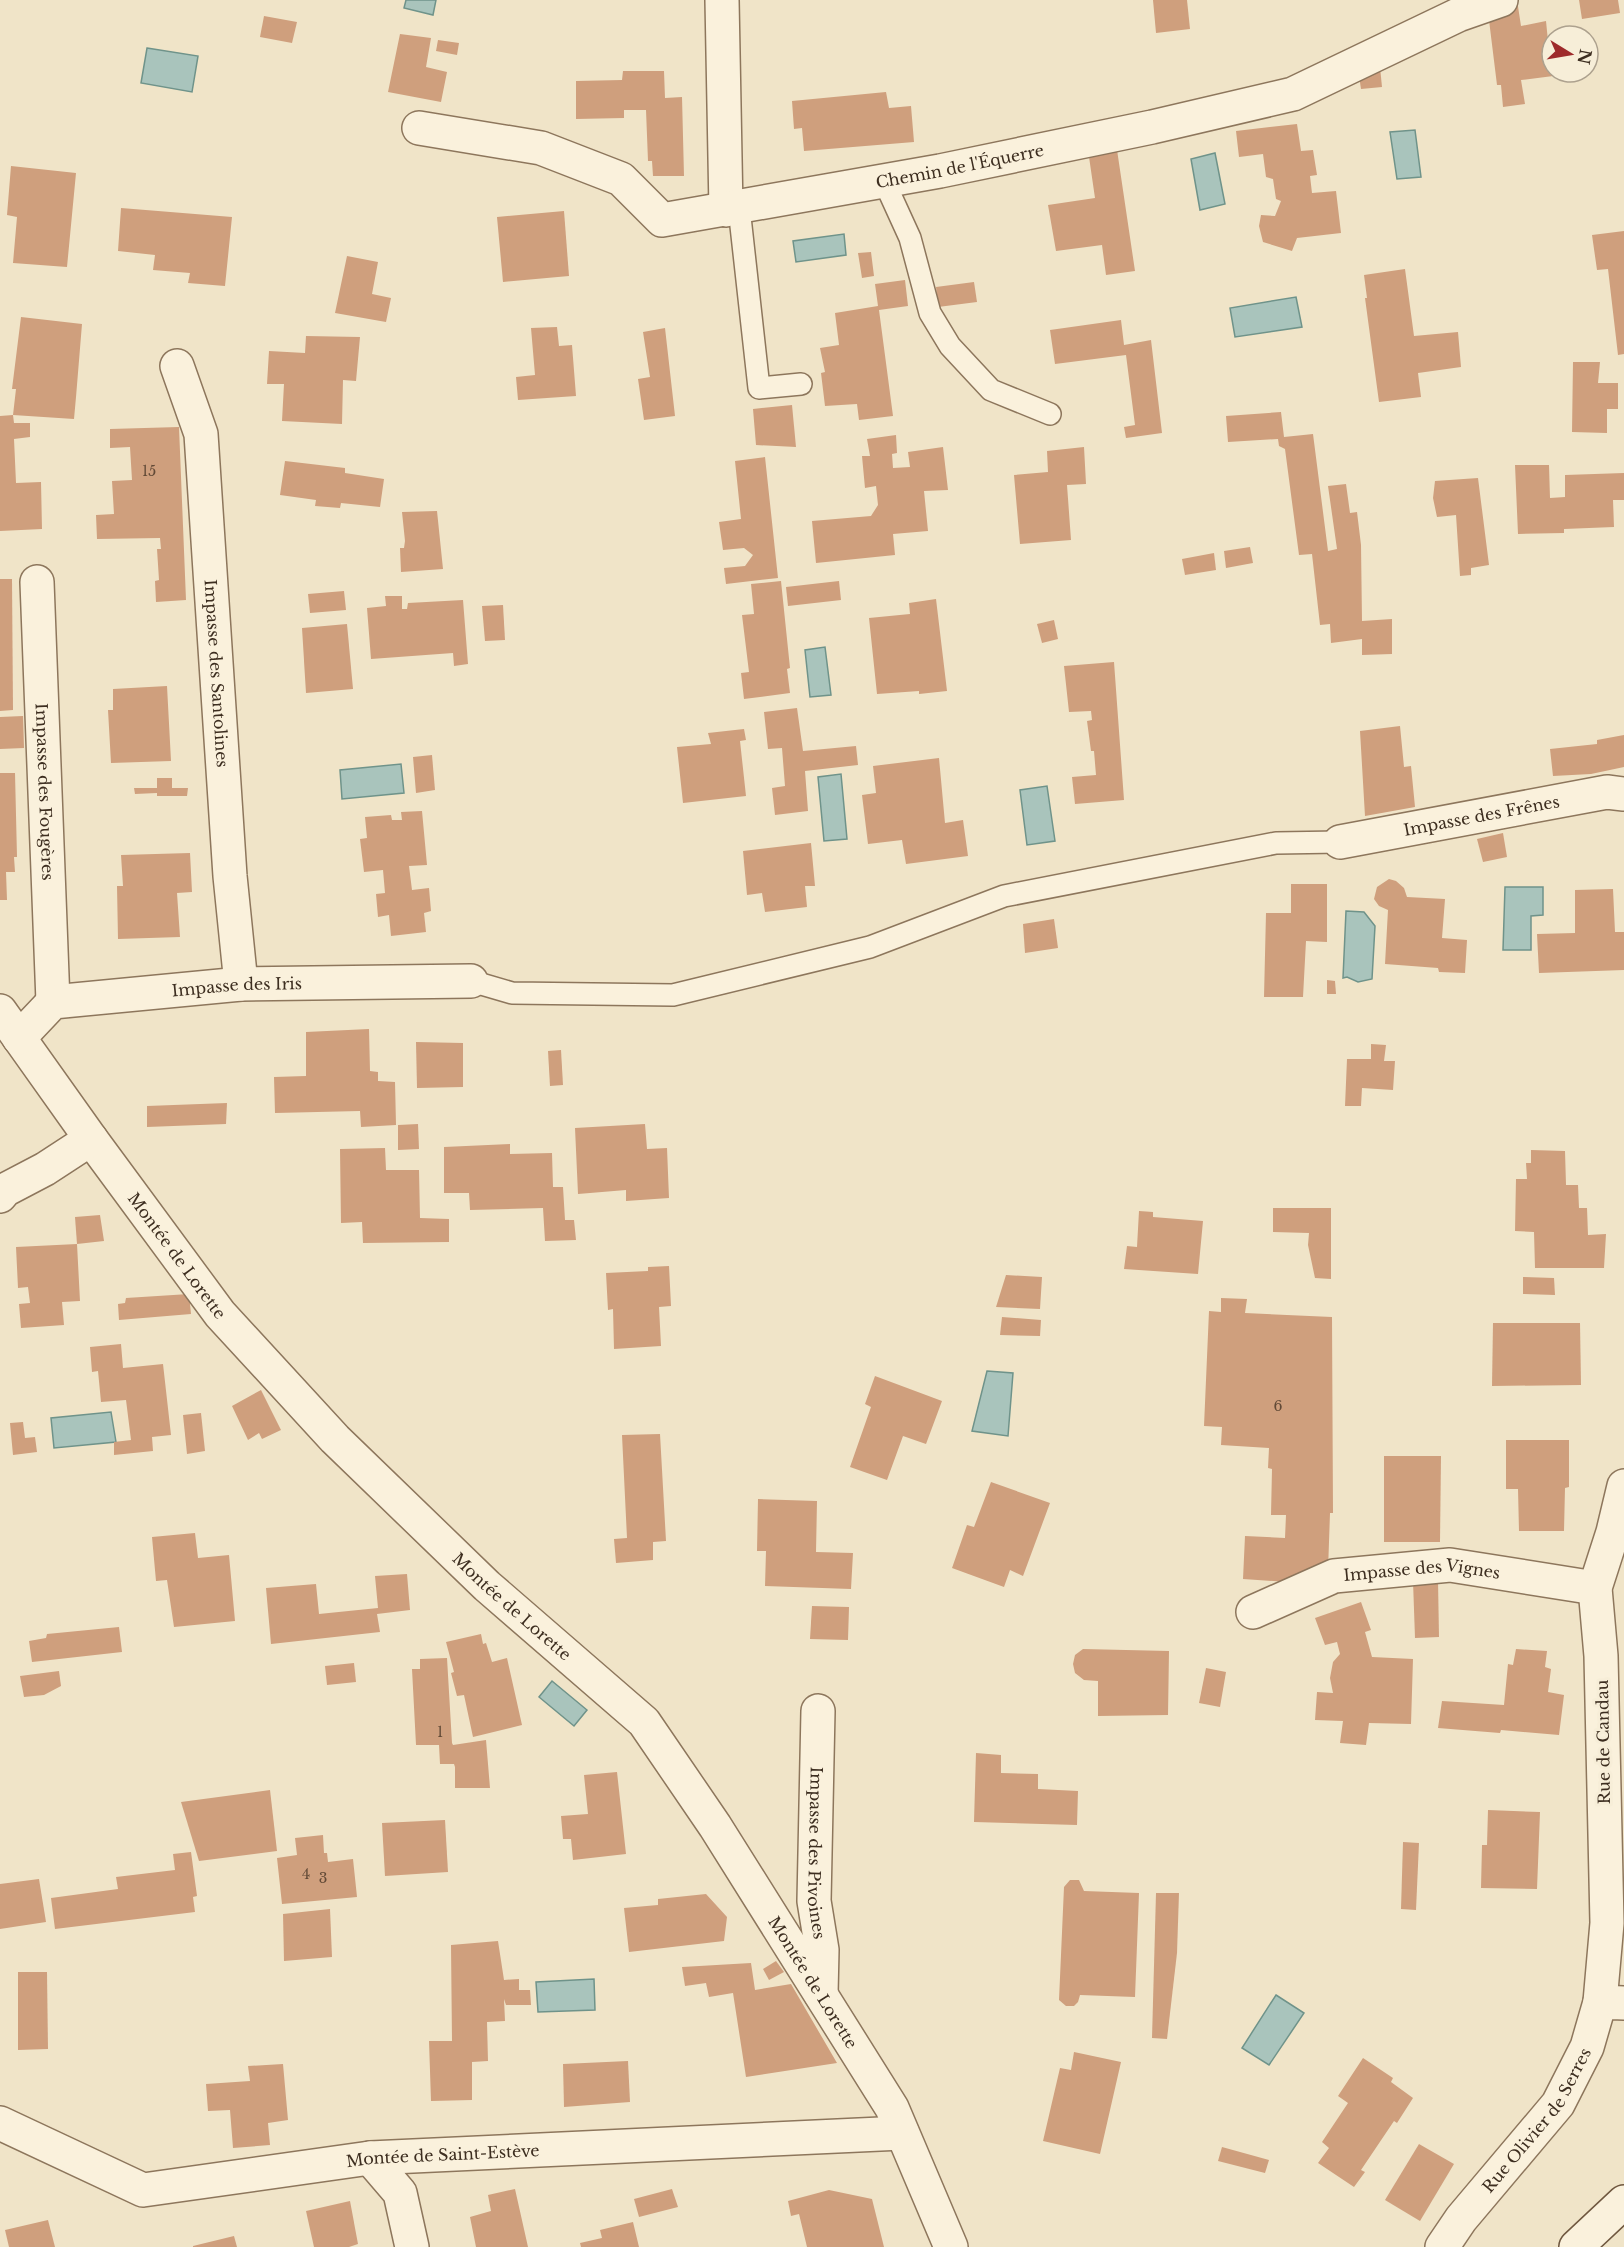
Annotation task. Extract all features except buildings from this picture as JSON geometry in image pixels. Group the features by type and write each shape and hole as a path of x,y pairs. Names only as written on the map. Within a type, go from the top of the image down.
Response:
{"street":[{"path":"722,0 732,209"},
{"name":"Chemin de l'Équerre","path":"419,128 541,148 621,179 662,220 884,181 1141,129 1293,94 1458,15 1501,0"},
{"name":"Impasse des Santolines","path":"177,366 201,434 230,876 241,984"},
{"name":"Impasse des Fougères","path":"37,582 52,1002"},
{"name":"Impasse des Frênes","path":"1340,842 1607,792 1624,794"},
{"name":"Impasse des Iris","path":"52,1002 241,984 471,981"},
{"path":"19,1038 52,1002"},
{"name":"Montée de Lorette","path":"0,1011 220,1314 335,1439 487,1587 644,1722 715,1826 892,2108 951,2247"},
{"path":"0,1196 5,1190 45,1169 91,1139"},
{"name":"Rue de Candau","path":"1612,2002 1607,1923 1601,1656 1595,1588 1613,1532 1624,1486"},
{"name":"Impasse des Vignes","path":"1253,1612 1334,1576 1450,1565 1595,1588"},
{"name":"Impasse des Pivoines","path":"818,1711 814,1901 822,1950 821,1994"},
{"name":"Rue Olivier de Serres","path":"1442,2247 1461,2219 1558,2104 1612,2002"},
{"name":"Montée de Saint-Estève","path":"0,2123 143,2190 370,2158 902,2133"},
{"path":"370,2158 400,2193 412,2247"},
{"path":"1576,2247 1624,2202"}],"lane":[{"path":"884,181 910,238 930,313 950,346 991,390 1050,414"},
{"path":"732,209 759,388 801,384"},
{"path":"471,981 512,993 673,995 870,947 1004,896 1275,843 1340,842"}],"water":[{"path":"406,0 436,0 433,15 404,8"},
{"path":"147,48 198,56 192,92 141,83"},
{"path":"1415,130 1421,177 1397,179 1390,132"},
{"path":"1215,153 1225,204 1200,210 1191,159"},
{"path":"844,234 846,255 796,262 793,241"},
{"path":"1296,297 1302,327 1235,337 1230,308"},
{"path":"825,647 831,695 810,697 805,650"},
{"path":"401,764 404,793 342,799 340,770"},
{"path":"841,774 847,839 824,841 818,777"},
{"path":"1047,786 1055,841 1027,845 1020,790"},
{"path":"1505,887 1543,887 1543,915 1531,916 1531,950 1503,950"},
{"path":"1346,911 1364,912 1375,926 1372,979 1358,982 1347,977 1343,978"},
{"path":"987,1371 1013,1373 1008,1436 972,1431"},
{"path":"111,1412 116,1442 54,1448 51,1418"},
{"path":"552,1681 587,1710 574,1726 539,1697"},
{"path":"594,1979 595,2010 538,2012 536,1982"},
{"path":"1276,1995 1304,2013 1269,2065 1242,2048"}]}
